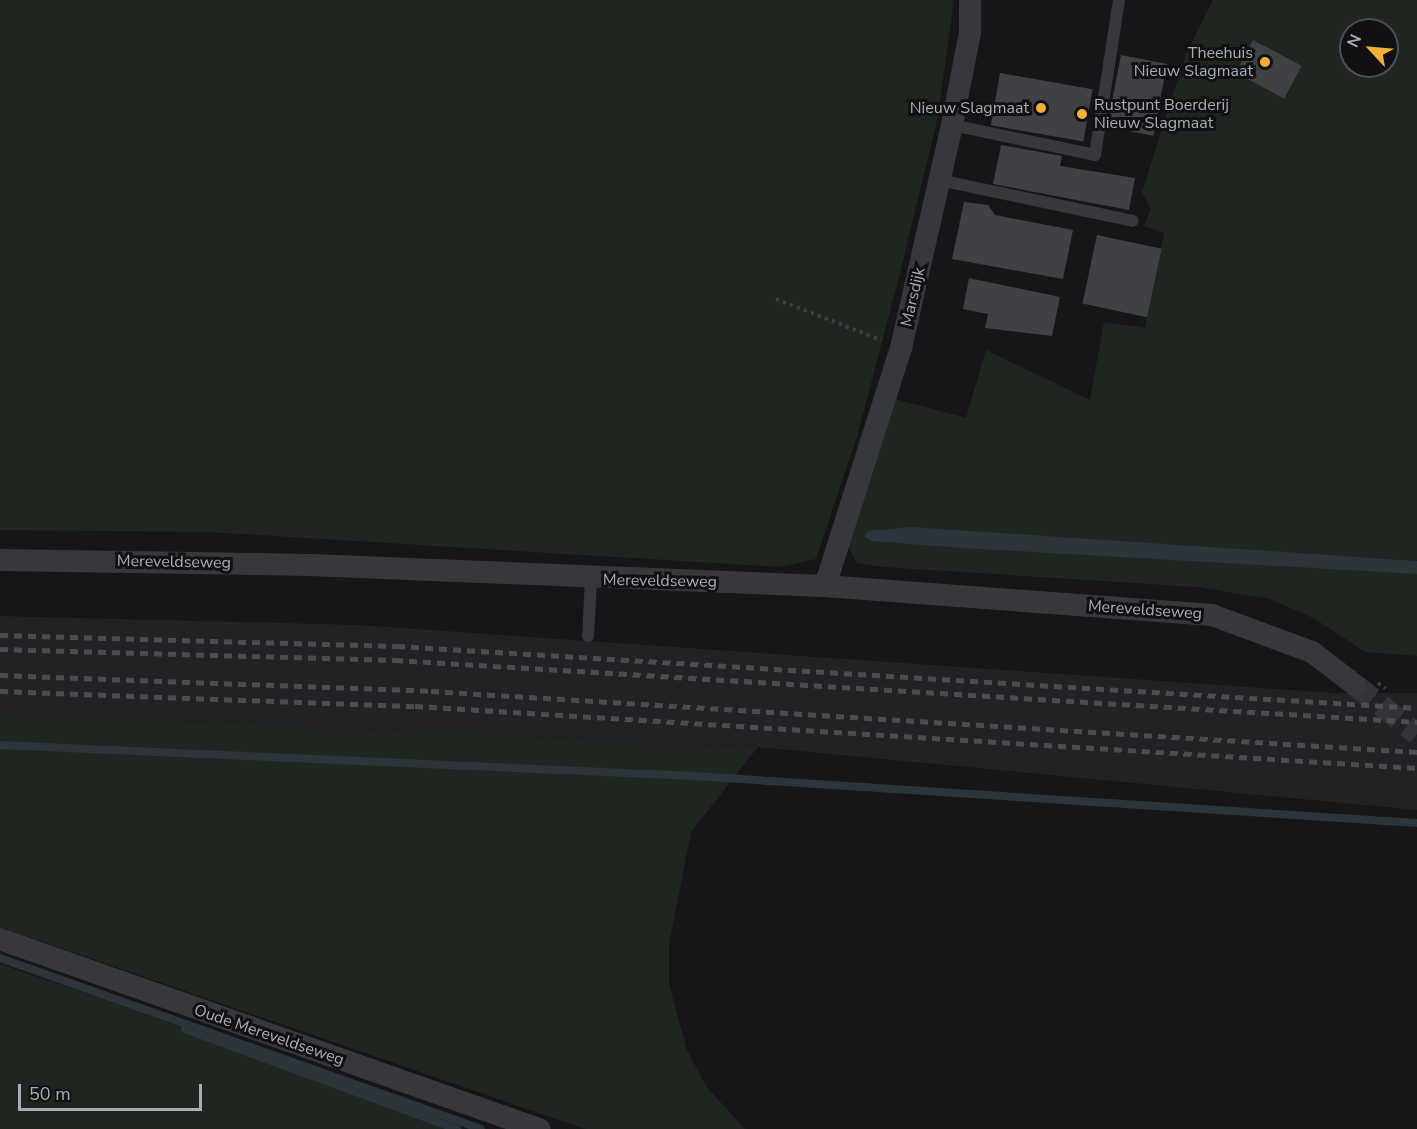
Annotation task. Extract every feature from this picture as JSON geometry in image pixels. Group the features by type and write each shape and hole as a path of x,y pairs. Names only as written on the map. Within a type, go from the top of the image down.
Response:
{"street":[{"name":"Marsdijk","path":"825,586 902,348 952,125 970,32 970,0"},
{"name":"Mereveldseweg","path":"0,560 311,565 591,580 825,586 1212,615 1312,652 1355,685"},
{"name":"Oude Mereveldseweg","path":"0,939 539,1129"}],"lane":[{"path":"952,125 1095,154 1119,0"},
{"path":"939,180 1132,221"},
{"path":"588,636 591,580"}],"path":[{"path":"776,298 902,348"}],"shaded area":[{"path":"0,0 954,0 937,121 900,273 857,437 816,559 779,567 208,532 0,530"},
{"path":"1213,0 1417,0 1417,561 1343,556 1284,565 1417,574 1417,656 1365,652 1315,619 1270,599 1197,587 883,567 857,563 848,546 895,399 966,418 986,350 1090,400 1104,322 1145,328 1164,233 1144,226 1151,209 1142,192 1186,54"},
{"path":"912,527 1417,561 1417,574 962,548 871,541 864,536 868,531"},
{"path":"0,616 359,625 1333,693 1417,693 1417,810 758,747 219,721 0,717"},
{"path":"0,717 219,721 758,747 691,832 669,944 669,984 687,1050 706,1086 745,1129 585,1129 0,927"},
{"path":"0,964 126,1007 457,1129 0,1129"}],"building":[{"path":"1253,40 1302,66 1284,98 1236,73"},
{"path":"1121,55 1167,64 1153,136 1107,127"},
{"name":"Nieuw Slagmaat","path":"1000,73 1093,89 1083,142 991,125"},
{"path":"1001,145 1062,156 1060,166 1135,178 1129,210 993,184"},
{"path":"964,202 988,205 995,215 1073,230 1063,279 952,259"},
{"path":"1097,235 1162,249 1147,317 1082,303"},
{"path":"969,278 1060,297 1052,336 985,328 988,314 963,309"}],"waterway":[{"path":"0,745 694,776 1417,823"},
{"path":"0,958 481,1129"},
{"path":"185,1029 457,1129"}],"tunnel":[{"path":"1355,685 1417,734"}],"railway":[{"path":"0,635 397,646 1417,708"},
{"path":"0,649 395,660 1417,722"},
{"path":"0,675 431,691 1417,752"},
{"path":"0,691 415,706 1417,768"}],"place":[{"name":"Theehuis Nieuw Slagmaat","path":"1265,62"},
{"name":"Nieuw Slagmaat","path":"1041,108"},
{"name":"Rustpunt Boerderij Nieuw Slagmaat","path":"1082,114"}]}
